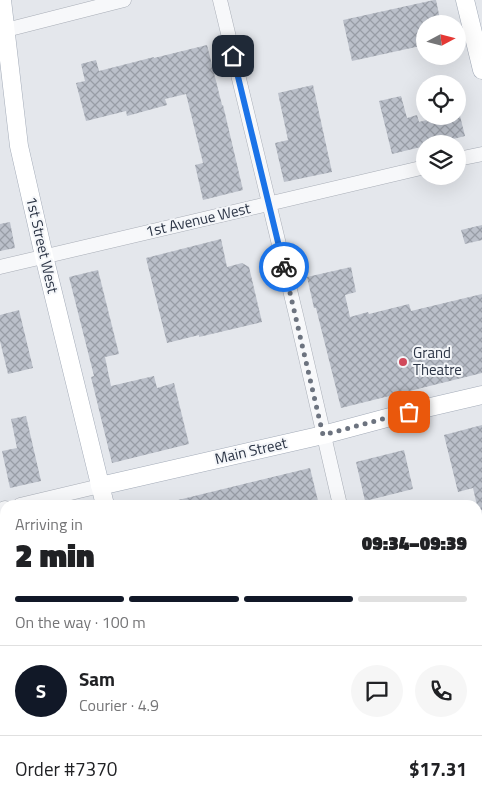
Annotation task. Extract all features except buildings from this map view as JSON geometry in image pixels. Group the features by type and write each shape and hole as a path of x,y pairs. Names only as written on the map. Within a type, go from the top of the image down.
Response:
{"main road":[{"name":"1st Street West","path":"2,0 20,146 44,256 104,500"},
{"path":"465,0 482,70"},
{"name":"Main Street","path":"100,486 323,435 482,395"}],"street":[{"path":"6,30 124,0"},
{"path":"220,0 339,500"},
{"path":"466,157 482,154"},
{"name":"1st Avenue West","path":"0,267 416,169"},
{"name":"Main Street","path":"41,500 100,486"}],"way so far":[{"path":"284,267 323,435 409,412"}],"place":[{"name":"Grand Theatre","path":"403,362"}],"route":[{"path":"233,56 284,267"}]}
